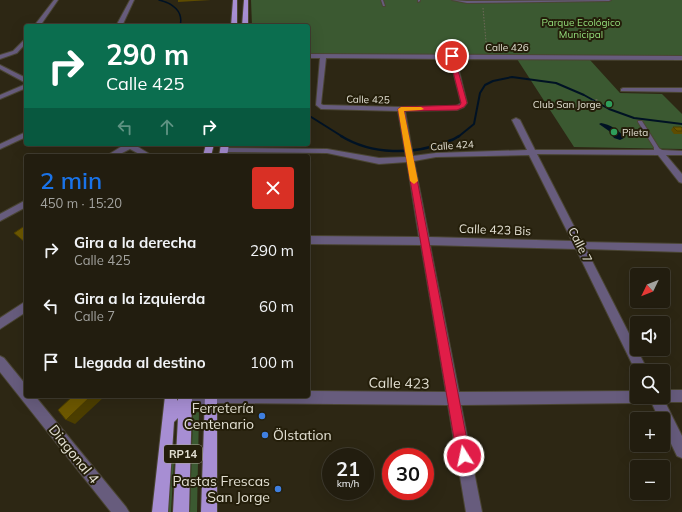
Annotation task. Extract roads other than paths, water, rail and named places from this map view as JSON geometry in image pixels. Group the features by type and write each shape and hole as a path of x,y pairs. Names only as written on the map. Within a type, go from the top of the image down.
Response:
{"main road":[{"path":"234,24 235,0"},
{"path":"245,24 246,0"},
{"path":"160,512 170,398"},
{"path":"168,418 186,398"},
{"name":"RP14","path":"181,512 186,398"},
{"name":"RP14","path":"209,512 210,398"}],"street":[{"path":"38,24 56,0"},
{"path":"120,24 132,0"},
{"path":"454,0 609,0"},
{"path":"468,0 481,1"},
{"path":"0,57 15,52 20,49 24,43"},
{"path":"0,52 24,52"},
{"name":"Calle 426","path":"310,56 682,58"},
{"name":"Calle 425","path":"323,56 318,104 321,107 401,109 457,108 462,106 464,103 452,56"},
{"path":"673,58 682,66"},
{"path":"0,67 24,80"},
{"path":"0,97 24,87"},
{"path":"623,90 682,90"},
{"path":"401,109 474,512"},
{"name":"Calle 7","path":"516,120 639,364"},
{"path":"0,147 24,135"},
{"path":"113,154 126,146"},
{"path":"130,146 145,154"},
{"name":"Calle 424","path":"224,150 319,150 372,160 409,154 658,151 682,154"},
{"path":"658,151 682,180"},
{"path":"0,218 24,204"},
{"name":"Calle 423 Bis","path":"310,240 424,241 682,248"},
{"path":"0,324 24,307"},
{"name":"Diagonal 4","path":"0,362 24,392"},
{"path":"670,396 682,396"},
{"name":"Calle 423","path":"291,398 454,400 630,397"},
{"name":"Diagonal 4","path":"28,398 120,512"},
{"path":"658,404 682,452"}],"lane":[{"path":"382,0 384,5"},
{"path":"640,122 658,151"}],"water":[{"name":"Pileta","path":"601,123 614,128 624,138 620,140 614,138 609,131 599,124"}],"waterway":[{"path":"159,0 176,8 179,12 180,24"},
{"path":"458,137 474,124 480,93 485,85 493,81 512,77 556,83 584,95 609,109 634,118 682,124"},
{"path":"310,116 343,137"},
{"path":"343,137 366,147 379,150 406,151 433,146 459,136"}],"place":[{"name":"Club San Jorge","path":"609,104"},
{"name":"Pileta","path":"614,132"},
{"name":"Ferretería Centenario","path":"262,416"},
{"name":"Ölstation","path":"265,435"},
{"name":"Pastas Frescas San Jorge","path":"278,489"}],"park label":[{"name":"Parque Ecológico Municipal","path":"581,28"}]}
